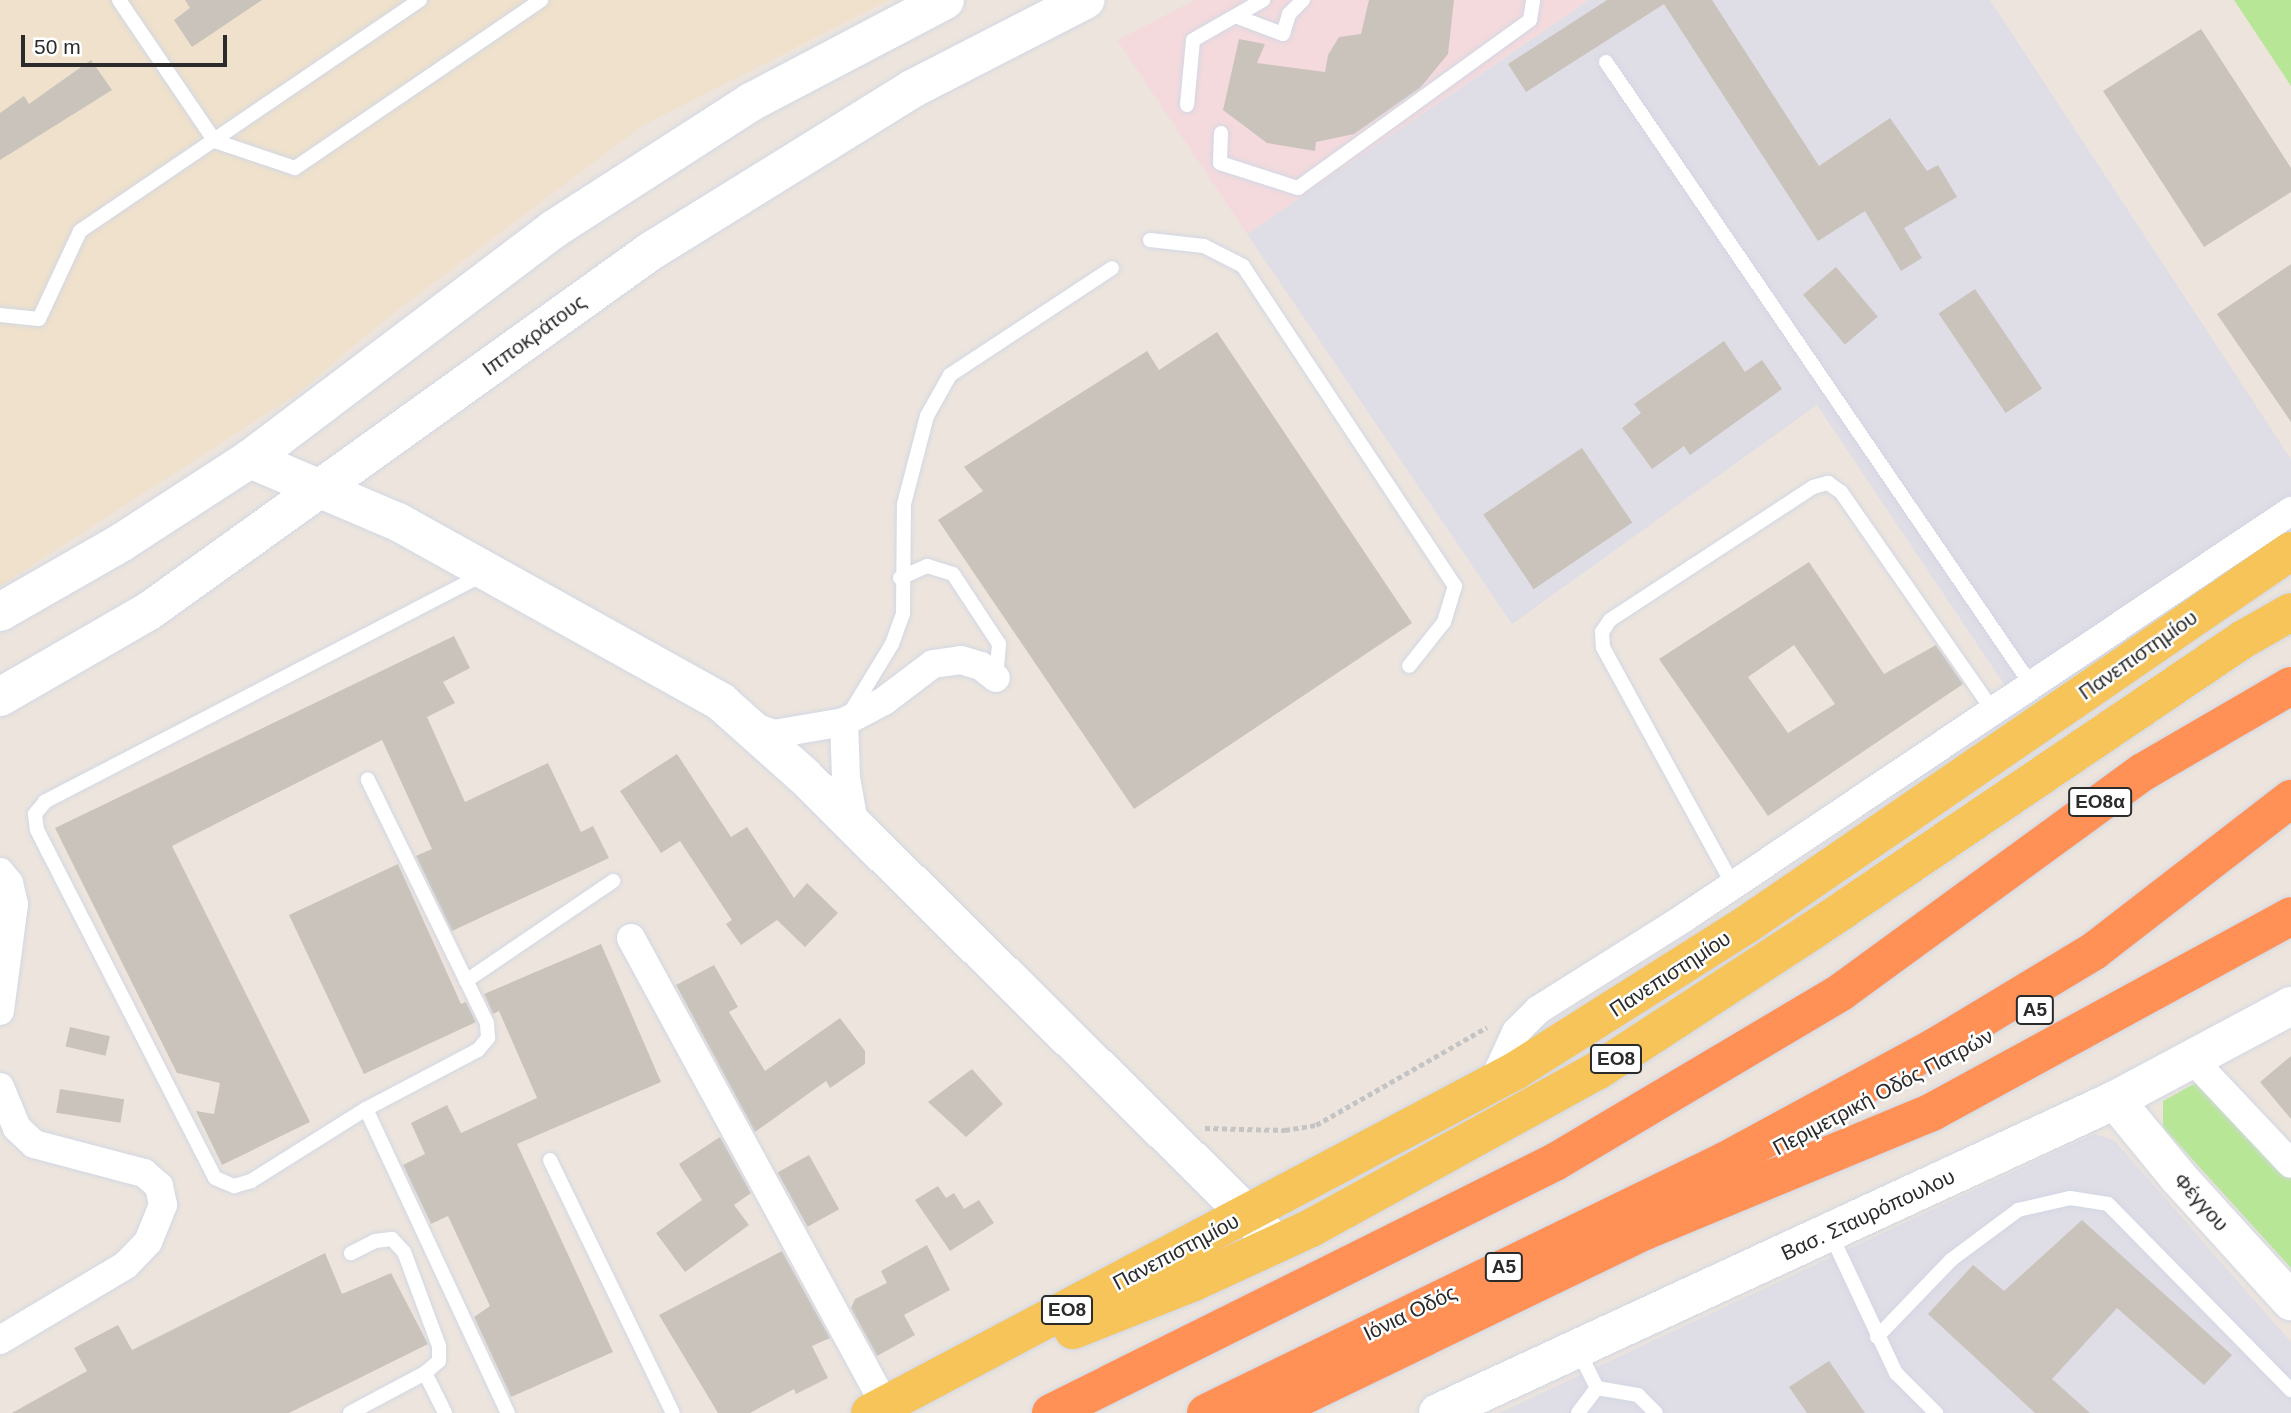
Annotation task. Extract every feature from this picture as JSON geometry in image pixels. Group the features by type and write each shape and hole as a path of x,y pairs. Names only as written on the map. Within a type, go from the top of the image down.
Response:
{"highway":[{"name":"ΕΟ8α","path":"1051,1413 1555,1162 1841,992 2143,772 2291,686"},
{"name":"Περιμετρική Οδός Πατρών","path":"1801,1118 1946,1041 2094,951 2291,799"},
{"name":"Περιμετρική Οδός Πατρών","path":"1644,1231 1759,1158 1888,1094 2107,965 2291,828"},
{"path":"1644,1231 1932,1112 2291,916"},
{"name":"Ιόνια Οδός","path":"1206,1413 1725,1161 1801,1118"},
{"name":"Ιόνια Οδός","path":"1268,1413 1644,1231"}],"main road":[{"name":"Πανεπιστημίου","path":"878,1409 1492,1084 1746,925 2291,551"},
{"name":"Πανεπιστημίου","path":"878,1409 1151,1300 1277,1244 1456,1151 1619,1057 2242,640 2291,612"}],"street":[{"path":"0,612 122,542 250,460 554,229 751,102 945,0"},
{"name":"Ιπποκράτους","path":"0,697 149,611 651,251 912,89 1085,0"},
{"path":"250,460 322,487 398,522 663,668 749,725 1277,1244"},
{"path":"1492,1084 1525,1020 1994,712 2291,512"},
{"path":"749,725 774,734 844,722 884,701 933,664 961,660 981,666 996,678"},
{"path":"844,722 846,778 856,828"},
{"path":"0,872 9,883 14,904 0,1011"},
{"path":"631,938 878,1409"},
{"name":"Βασ. Σταυρόπουλου","path":"1438,1413 2115,1100 2194,1061 2291,1006"},
{"path":"2194,1061 2291,1164"},
{"path":"0,1087 17,1128 34,1144 144,1173 159,1186 163,1205 148,1242 126,1265 0,1340"},
{"name":"Φέγγου","path":"2115,1100 2178,1177 2291,1301"}],"lane":[{"path":"119,0 215,141 284,167 304,164 541,0"},
{"path":"1187,105 1193,40 1262,0"},
{"path":"1235,16 1283,34 1289,14 1303,0"},
{"path":"1221,133 1220,163 1298,188 1530,20 1533,0"},
{"path":"0,315 39,319 80,231 418,1"},
{"path":"1606,62 2032,686"},
{"path":"1150,240 1204,246 1243,266 1455,586 1444,622 1409,666"},
{"path":"844,722 892,644 903,614 900,578 904,503 927,416 950,375 1112,268"},
{"path":"1732,883 1603,647 1602,632 1610,620 1813,486 1828,484 1841,492 1994,712"},
{"path":"900,578 927,566 953,574 999,644 996,678"},
{"path":"368,780 487,1023 488,1038 478,1050 366,1109 251,1181 234,1186 215,1178 37,830 35,814 45,802 490,572"},
{"path":"466,981 612,881"},
{"path":"366,1109 508,1413"},
{"path":"550,1160 668,1411"},
{"path":"1877,1338 1951,1260 2018,1210 2070,1198 2108,1205 2291,1390"},
{"path":"1830,1233 1877,1338 1896,1373 1936,1413"},
{"path":"351,1254 374,1241 392,1240 404,1252 439,1346 439,1361 425,1373 351,1413"},
{"path":"1577,1349 1597,1388"},
{"path":"425,1373 445,1413"},
{"path":"1578,1413 1597,1388"},
{"path":"1597,1388 1638,1395 1656,1413"}],"path":[{"path":"1192,1127 1285,1130 1316,1125 1494,1023"}],"shaded area":[{"path":"0,0 889,0 642,126 387,318 297,394 0,586"},
{"path":"1195,0 1588,0 1247,234 1117,40"},
{"path":"1589,0 1990,0 2291,459 2291,496 2132,600 2012,696 1817,405 1512,624 1247,234"},
{"path":"2094,1134 2114,1140 2291,1342 2291,1413 1499,1413"}],"green space":[{"path":"2234,0 2291,0 2291,86"},
{"path":"2201,1080 2291,1176 2291,1268 2163,1127 2163,1101"}],"building":[{"path":"185,0 262,0 192,47 174,20 190,8"},
{"path":"1369,0 1454,0 1448,54 1420,88 1354,134 1316,142 1315,151 1267,143 1223,110 1239,39 1265,44 1257,63 1325,72 1328,55 1339,37 1361,34"},
{"path":"1607,0 1712,0 1819,166 1890,118 1927,171 1938,165 1957,197 1904,228 1922,258 1901,271 1865,211 1818,241 1664,4 1526,92 1508,64"},
{"path":"2201,29 2291,168 2291,192 2204,247 2103,91"},
{"path":"91,60 112,90 0,160 0,113 24,96 29,104"},
{"path":"2291,264 2291,422 2217,314"},
{"path":"1836,267 1878,317 1845,344 1803,295"},
{"path":"1975,289 2042,388 2006,413 1939,314"},
{"path":"1217,332 1412,623 1134,809 938,520 983,491 964,467 1147,351 1159,370"},
{"path":"1724,341 1745,372 1762,360 1782,389 1690,455 1684,446 1652,469 1622,428 1641,413 1634,404"},
{"path":"1582,448 1632,523 1534,589 1483,515"},
{"path":"1809,562 1884,674 1936,645 1963,684 1768,816 1659,659","holes":["1794,645 1835,704 1788,733 1748,677"]},
{"path":"454,636 470,668 443,682 455,703 427,717 465,802 548,763 581,832 593,826 609,858 452,931 416,856 432,849 382,740 172,846 310,1122 222,1165 196,1111 214,1114 220,1083 177,1073 55,828"},
{"path":"677,754 731,837 747,827 794,898 807,883 838,913 805,947 777,920 741,945 726,924 732,920 680,841 661,853 620,791"},
{"path":"398,864 461,1004 466,1002 476,1022 364,1074 289,915"},
{"path":"601,944 661,1082 517,1144 613,1352 511,1397 474,1317 490,1306 448,1216 431,1224 403,1165 425,1154 411,1123 447,1105 461,1133 537,1098 499,1011 493,1014 484,994"},
{"path":"714,965 738,1007 729,1012 765,1071 840,1018 865,1051 865,1064 830,1088 826,1081 755,1132 676,985"},
{"path":"70,1027 110,1036 105,1056 66,1046"},
{"path":"2291,1056 2291,1119 2260,1082"},
{"path":"972,1069 1003,1104 966,1137 928,1102"},
{"path":"60,1089 124,1099 120,1123 56,1113"},
{"path":"720,1137 751,1193 734,1205 749,1225 685,1272 656,1233 702,1200 679,1164"},
{"path":"809,1155 839,1209 808,1227 778,1172"},
{"path":"938,1186 946,1198 954,1193 964,1209 979,1200 994,1223 950,1251 915,1200"},
{"path":"2082,1220 2232,1355 2204,1385 2117,1308 2052,1379 2090,1413 2035,1413 1928,1314 1973,1265 2004,1291"},
{"path":"927,1245 950,1290 904,1315 915,1335 877,1356 851,1308 855,1299 887,1283 881,1271"},
{"path":"782,1251 830,1338 812,1346 828,1378 796,1394 794,1389 750,1413 718,1413 659,1315"},
{"path":"325,1253 342,1294 391,1273 428,1344 289,1413 12,1413 87,1371 74,1348 118,1325 132,1350"},
{"path":"1829,1361 1865,1413 1807,1413 1789,1387"}]}
